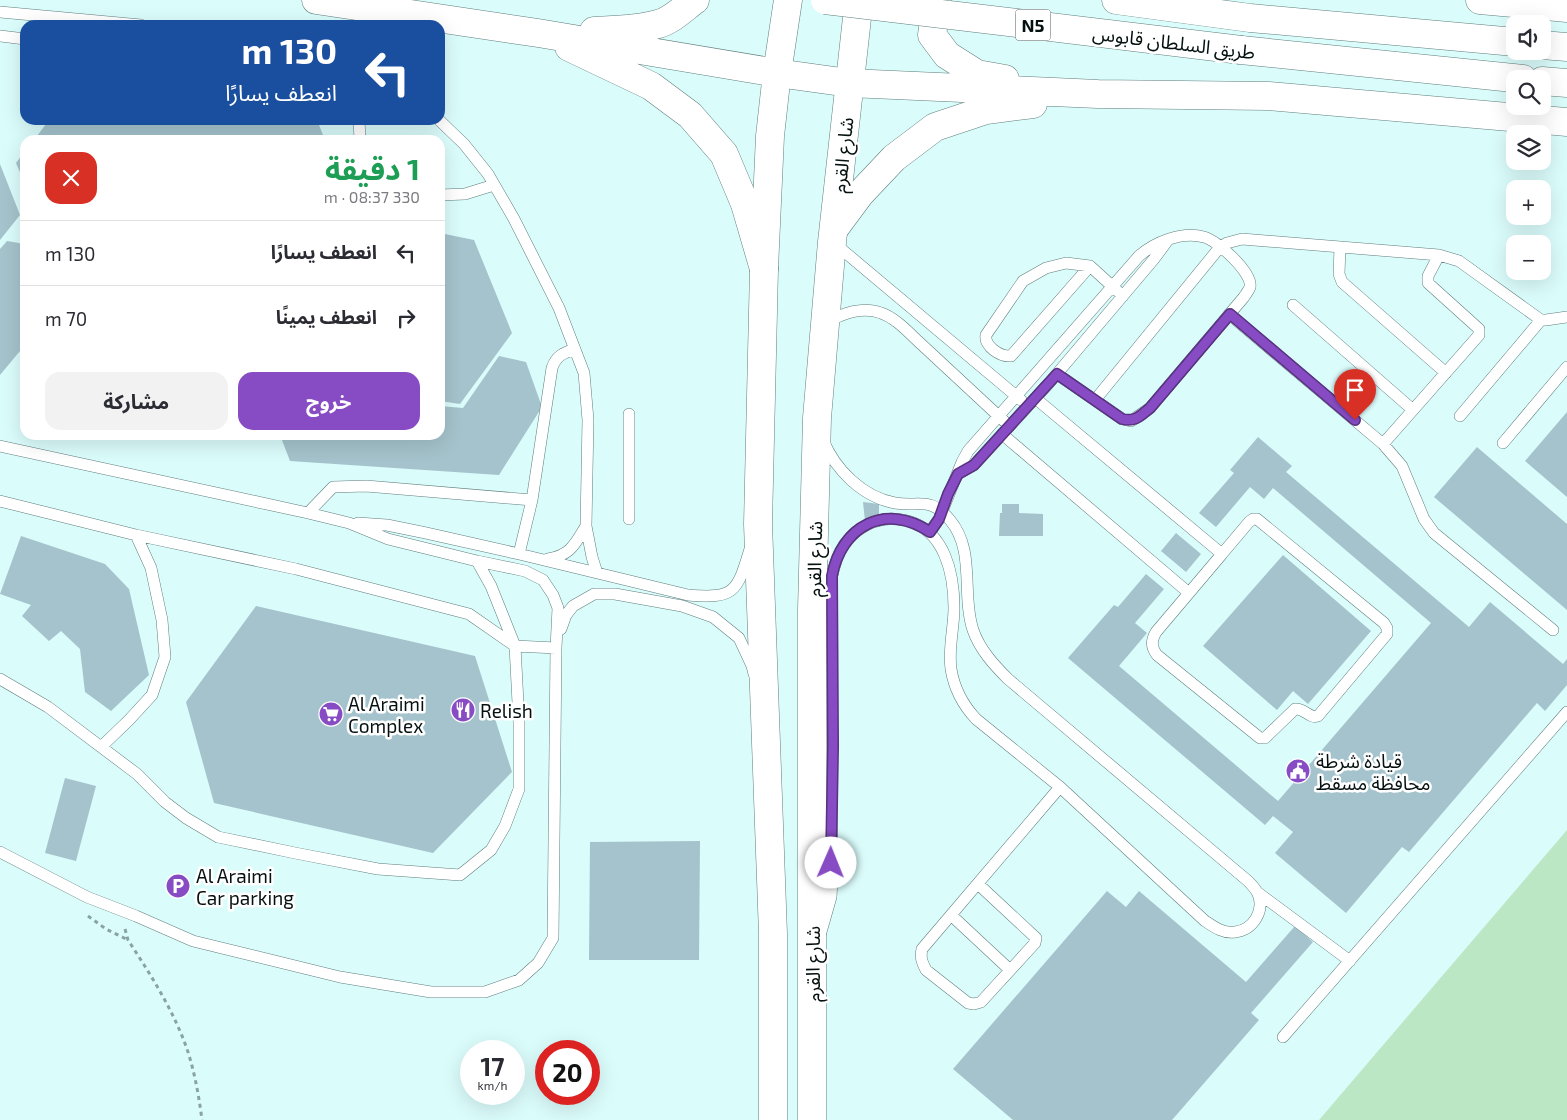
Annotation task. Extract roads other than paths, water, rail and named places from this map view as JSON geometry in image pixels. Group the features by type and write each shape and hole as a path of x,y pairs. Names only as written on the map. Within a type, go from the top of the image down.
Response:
{"main road":[{"path":"316,0 850,83 1098,94 1268,96 1567,122"},
{"path":"538,33 628,29 660,24 695,0"},
{"name":"شارع القرم","path":"773,1109 772,934 758,524 764,269 770,136 788,0"},
{"name":"طريق السلطان قابوس","path":"825,0 1241,50 1506,77"},
{"name":"شارع القرم","path":"812,1120 812,610 817,418 833,235 859,0"},
{"path":"937,0 932,35 947,56 977,74 1098,94"},
{"name":"طريق السلطان قابوس","path":"1116,0 1250,18 1506,41"},
{"path":"1480,0 1567,8"},
{"path":"538,33 651,86 690,115 724,154 745,204 764,269"},
{"path":"1551,46 1567,47"},
{"path":"1551,82 1567,83"},
{"path":"833,235 860,194 894,158 935,127 986,110 1098,94"}],"lane":[{"path":"0,12 64,20"},
{"path":"0,36 20,38"},
{"path":"444,125 464,144 488,174 514,219 559,308 584,373 588,420 586,526 597,573"},
{"path":"445,195 465,194 494,185"},
{"path":"833,235 1016,395 1031,402 1222,554"},
{"path":"930,532 942,512 950,488 968,452 1145,250 1168,240 1186,236 1203,236 1215,242 1240,265 1249,278 1250,286 1244,297 1230,314 1150,408 1131,421 1122,419 1057,374"},
{"path":"1095,400 1220,247 1234,240 1242,239 1439,255 1459,261 1541,320 1567,317"},
{"path":"958,474 974,465 1057,374 1168,240"},
{"path":"1340,247 1339,274 1342,282 1446,373"},
{"path":"1383,444 1479,335 1479,329 1428,283 1428,276 1439,255"},
{"path":"1090,266 1010,356 1000,354 987,344 986,335 1023,281 1046,268 1066,263 1090,266 1123,296"},
{"path":"1293,305 1413,410"},
{"path":"825,324 834,318 852,312 882,313 905,330 999,416 1006,430 1189,593"},
{"path":"1230,314 1383,444 1402,466 1424,519 1434,533 1553,630"},
{"path":"1460,416 1541,320"},
{"path":"519,554 532,500 552,368 554,361 564,353 575,350"},
{"path":"1504,443 1567,367"},
{"path":"628,414 629,519"},
{"path":"817,418 820,434 830,455 845,474 856,484 883,500 902,504 925,503 934,506 951,521 958,532 966,556 969,606 973,630 982,648 994,665 1008,679 1248,881 1258,892 1350,961"},
{"path":"0,445 349,523 388,539 525,571 543,580 553,595 558,608 553,938 538,963 520,980 485,992 431,992 340,977 193,941 87,897 0,852"},
{"path":"308,513 333,487 366,486 532,500"},
{"path":"0,502 136,536 296,569 469,614 514,646 556,648"},
{"path":"812,951 821,933 831,897 833,747 832,576 835,563 846,542 862,527 871,522 884,519 909,521 920,526 930,532 944,550 953,589 951,668 962,701 976,720 1060,787 1205,922 1213,927 1224,932 1235,932 1245,929 1254,922 1259,912 1258,892"},
{"path":"1257,519 1262,521 1384,623 1388,628 1387,634 1318,716 1311,716 1302,709 1295,708 1268,736 1260,738 1157,655 1152,648 1152,640 1156,632 1189,593 1248,522 1257,519"},
{"path":"349,523 387,525 519,554 688,595 708,597 728,593 737,586 758,524"},
{"path":"543,560 560,557 574,546 586,526"},
{"path":"101,746 152,695 165,657 162,620 151,568 136,536"},
{"path":"0,678 48,707 137,774 186,818 218,837 378,869 460,875 491,850 505,826 519,789 519,722 514,646 491,586 477,561"},
{"path":"556,648 566,615 573,606 594,594 615,594 682,606 713,617 739,638 752,666 767,758"},
{"path":"954,608 969,606"},
{"path":"1283,1037 1567,712"},
{"path":"978,884 1036,938 1035,943 980,1002 974,1004 968,1003 933,976 922,962 920,955 922,949 1060,787"},
{"path":"952,915 1010,970"}],"place":[{"name":"Relish","path":"463,710"},
{"name":"Al Araimi Complex","path":"331,714"},
{"name":"قيادة شرطة محافظة مسقط","path":"1298,771"},
{"name":"Al Araimi Car parking","path":"178,886"}]}
